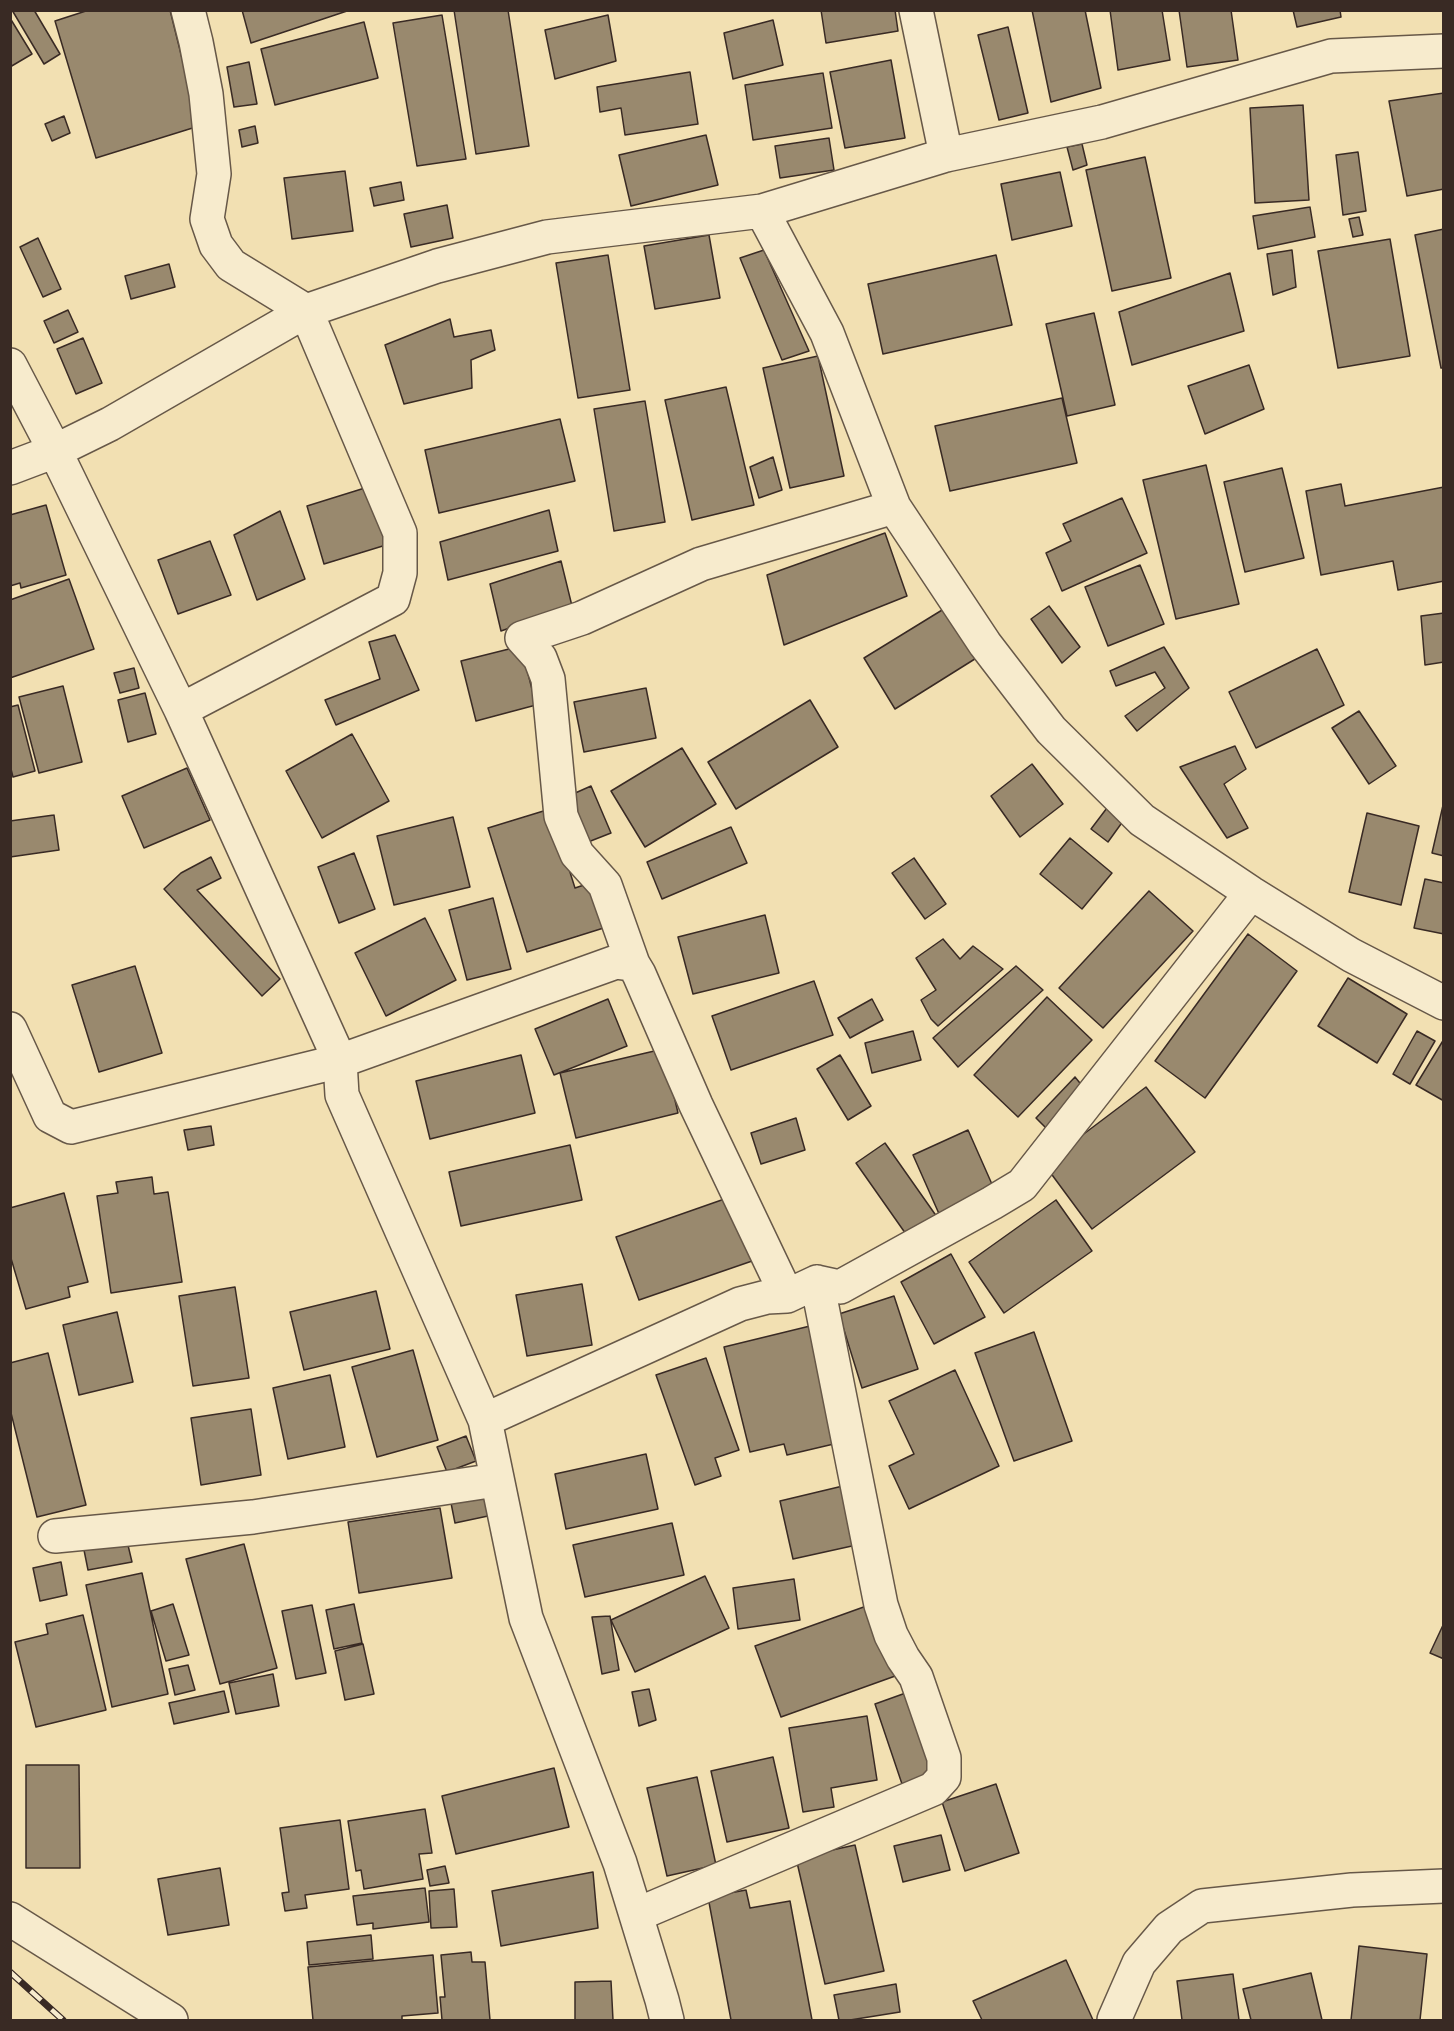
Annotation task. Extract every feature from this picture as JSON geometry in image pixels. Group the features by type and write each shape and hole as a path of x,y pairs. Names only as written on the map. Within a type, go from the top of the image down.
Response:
{"street":[{"path":"181,710 393,599 400,573 400,533 306,311 231,265 216,245 207,219 214,174 206,94 188,10"},
{"path":"916,10 946,155"},
{"path":"10,468 55,451 110,424 306,311 437,266 547,237 762,211 946,155 1102,122 1331,56 1443,51"},
{"path":"762,211 827,333 894,507 985,644 1051,730 1142,820 1251,893 1351,955 1443,1003"},
{"path":"10,365 55,451 181,710 340,1061 342,1095 485,1419 526,1618 620,1863 667,2020"},
{"path":"787,1296 696,1105 633,964 605,885 577,854 561,816 548,679 540,658 522,638 582,618 700,564 894,507"},
{"path":"485,1419 740,1304 767,1297 787,1296 817,1282 840,1287 1022,1185 1251,893"},
{"path":"10,1029 50,1116 71,1127 340,1061 616,962 633,964"},
{"path":"636,1915 933,1789 944,1777 944,1758 916,1677 891,1635 882,1605 817,1282"},
{"path":"55,1536 253,1517 496,1480"},
{"path":"1114,2020 1139,1963 1168,1928 1202,1906 1352,1890 1443,1886"},
{"path":"10,1919 171,2020"}],"building":[{"path":"12,10 34,10 60,54 44,64"},
{"path":"89,10 170,10 199,126 96,158 55,21"},
{"path":"242,10 347,10 347,11 251,43"},
{"path":"454,10 508,10 529,146 476,154"},
{"path":"821,10 895,10 898,31 826,43"},
{"path":"1032,10 1085,10 1101,88 1051,102"},
{"path":"1110,10 1162,10 1170,60 1118,70"},
{"path":"1179,10 1231,10 1238,60 1187,67"},
{"path":"1293,10 1340,10 1341,17 1297,27"},
{"path":"442,15 466,159 417,166 393,23"},
{"path":"608,15 616,61 555,79 545,30"},
{"path":"10,18 32,54 10,67"},
{"path":"773,20 783,65 733,79 724,33"},
{"path":"364,22 378,78 275,105 261,49"},
{"path":"1008,27 1028,113 999,120 978,35"},
{"path":"891,60 905,138 845,148 830,72"},
{"path":"249,62 257,104 234,107 227,67"},
{"path":"690,72 698,124 625,135 621,108 600,112 597,87"},
{"path":"823,73 832,128 753,140 745,85"},
{"path":"1444,93 1444,189 1407,196 1389,101"},
{"path":"1303,105 1309,200 1255,203 1250,108"},
{"path":"64,116 70,133 52,141 45,124"},
{"path":"255,126 258,143 242,147 239,130"},
{"path":"706,135 718,185 631,206 619,155"},
{"path":"829,138 834,170 780,178 775,146"},
{"path":"1082,144 1087,165 1073,170 1067,147"},
{"path":"1358,152 1366,211 1343,215 1336,155"},
{"path":"1145,157 1171,278 1112,291 1086,170"},
{"path":"345,171 353,231 292,239 284,178"},
{"path":"1060,172 1072,226 1012,240 1001,184"},
{"path":"401,182 404,200 374,206 370,188"},
{"path":"447,205 453,238 411,247 404,214"},
{"path":"1310,207 1315,237 1258,249 1253,216"},
{"path":"1359,217 1363,235 1353,237 1349,219"},
{"path":"1444,229 1444,368 1441,368 1415,235"},
{"path":"709,235 720,298 655,309 644,246"},
{"path":"38,238 61,289 43,297 20,247"},
{"path":"1390,239 1410,356 1338,368 1318,251"},
{"path":"764,250 809,351 782,360 740,258"},
{"path":"1292,250 1296,287 1273,295 1267,254"},
{"path":"608,255 630,390 578,398 556,263"},
{"path":"996,255 1012,325 883,354 868,284"},
{"path":"169,264 175,287 131,299 125,276"},
{"path":"1230,273 1244,331 1132,365 1119,312"},
{"path":"68,310 78,332 54,343 44,321"},
{"path":"1094,313 1115,405 1067,416 1046,324"},
{"path":"450,319 454,337 491,330 495,350 471,360 472,388 404,404 385,345"},
{"path":"83,338 102,383 76,394 57,349"},
{"path":"818,356 844,476 790,488 763,368"},
{"path":"1249,365 1264,409 1205,434 1188,386"},
{"path":"726,387 754,505 692,520 665,400"},
{"path":"1062,398 1077,463 950,491 935,426"},
{"path":"645,401 665,522 614,531 594,409"},
{"path":"560,419 575,481 439,513 425,450"},
{"path":"773,457 782,490 759,498 750,467"},
{"path":"1206,465 1239,604 1176,619 1143,480"},
{"path":"1282,468 1304,558 1245,572 1224,482"},
{"path":"1341,484 1345,506 1444,487 1444,581 1398,590 1393,561 1321,575 1306,491"},
{"path":"368,487 386,545 324,564 307,506"},
{"path":"1122,498 1147,553 1062,591 1046,553 1071,541 1063,524"},
{"path":"46,505 66,575 21,588 20,583 10,586 10,515"},
{"path":"549,510 558,551 448,580 440,542"},
{"path":"280,511 305,579 257,600 234,535"},
{"path":"885,533 907,596 784,645 767,575"},
{"path":"210,541 231,595 178,614 158,560"},
{"path":"561,561 572,606 501,631 490,584"},
{"path":"1140,565 1164,624 1108,646 1085,587"},
{"path":"69,579 94,649 10,678 10,600"},
{"path":"1049,606 1080,647 1062,663 1031,619"},
{"path":"947,607 978,657 895,709 864,658"},
{"path":"1444,613 1444,662 1425,665 1421,616"},
{"path":"395,635 419,690 336,725 325,700 380,679 369,642"},
{"path":"521,646 536,705 476,721 461,661"},
{"path":"1164,647 1189,688 1137,731 1125,716 1165,688 1155,672 1116,686 1110,671"},
{"path":"1317,649 1344,705 1256,748 1229,692"},
{"path":"134,668 139,688 120,693 114,673"},
{"path":"63,686 82,762 39,773 19,697"},
{"path":"646,688 656,738 584,752 574,702"},
{"path":"145,693 156,734 128,742 118,700"},
{"path":"810,700 838,747 736,809 708,762"},
{"path":"18,705 35,771 13,777 10,765 10,707"},
{"path":"1359,711 1396,766 1369,784 1332,728"},
{"path":"352,734 389,801 322,838 286,771"},
{"path":"1235,746 1246,769 1224,784 1248,828 1227,838 1180,767"},
{"path":"682,748 716,804 645,847 611,791"},
{"path":"1032,764 1063,804 1020,837 991,796"},
{"path":"187,768 210,820 144,848 122,796"},
{"path":"591,786 611,833 583,844 564,798"},
{"path":"1444,801 1444,856 1432,853"},
{"path":"1110,804 1126,817 1108,842 1091,829"},
{"path":"550,809 575,888 596,881 610,926 527,952 488,828"},
{"path":"1367,813 1419,826 1401,905 1349,892"},
{"path":"54,815 59,850 10,857 10,821"},
{"path":"453,817 470,887 394,905 377,836"},
{"path":"731,827 747,863 662,899 647,862"},
{"path":"1070,838 1112,873 1082,909 1040,874"},
{"path":"354,853 375,909 339,923 318,867"},
{"path":"211,857 221,878 197,890 280,979 262,996 164,889 181,873"},
{"path":"914,858 946,904 925,919 892,873"},
{"path":"1425,879 1444,883 1444,934 1414,928"},
{"path":"1149,891 1193,931 1103,1028 1059,988"},
{"path":"493,898 511,969 467,980 449,910"},
{"path":"765,915 779,973 693,994 678,937"},
{"path":"425,918 456,980 386,1016 355,953"},
{"path":"1248,934 1297,971 1205,1098 1155,1061"},
{"path":"943,939 960,959 973,946 1003,969 938,1026 931,1019 921,1000 936,990 916,958"},
{"path":"135,966 162,1053 99,1072 72,985"},
{"path":"1016,966 1043,990 958,1067 933,1038"},
{"path":"1348,978 1407,1014 1377,1063 1318,1026"},
{"path":"814,981 833,1035 731,1070 712,1016"},
{"path":"1047,997 1092,1040 1018,1117 974,1075"},
{"path":"608,999 627,1046 554,1075 535,1029"},
{"path":"872,999 883,1020 850,1038 838,1018"},
{"path":"913,1031 921,1060 872,1073 865,1043"},
{"path":"1417,1031 1435,1041 1410,1084 1393,1074"},
{"path":"1444,1039 1444,1101 1416,1085"},
{"path":"663,1049 678,1113 576,1138 560,1073"},
{"path":"521,1055 535,1113 430,1139 416,1081"},
{"path":"840,1055 871,1106 848,1120 817,1069"},
{"path":"1075,1077 1084,1088 1047,1129 1036,1118"},
{"path":"1146,1087 1195,1152 1092,1229 1044,1164"},
{"path":"796,1118 805,1150 761,1164 751,1133"},
{"path":"211,1126 214,1145 188,1150 184,1130"},
{"path":"968,1130 995,1191 940,1216 913,1155"},
{"path":"885,1143 937,1217 908,1237 856,1163"},
{"path":"570,1145 582,1200 461,1226 449,1172"},
{"path":"152,1177 154,1194 168,1192 182,1282 111,1293 97,1196 118,1193 116,1182"},
{"path":"64,1193 88,1282 68,1287 70,1297 26,1309 10,1255 10,1208"},
{"path":"733,1196 755,1260 639,1300 616,1237"},
{"path":"1056,1200 1092,1251 1004,1313 969,1262"},
{"path":"951,1254 985,1317 934,1344 901,1282"},
{"path":"582,1284 592,1345 527,1356 516,1295"},
{"path":"235,1287 249,1378 193,1386 179,1296"},
{"path":"376,1291 390,1349 304,1370 290,1312"},
{"path":"894,1296 918,1369 862,1388 839,1314"},
{"path":"117,1312 133,1382 79,1395 63,1325"},
{"path":"810,1326 838,1443 787,1455 784,1444 750,1452 724,1347"},
{"path":"1034,1332 1072,1441 1014,1461 975,1353"},
{"path":"413,1350 438,1440 377,1457 352,1367"},
{"path":"48,1353 86,1505 37,1517 10,1409 10,1363"},
{"path":"706,1358 739,1450 715,1458 721,1476 695,1485 656,1375"},
{"path":"955,1370 999,1466 909,1509 889,1466 914,1454 889,1401"},
{"path":"330,1375 345,1447 288,1459 273,1388"},
{"path":"251,1409 261,1475 201,1485 191,1418"},
{"path":"466,1436 476,1461 447,1472 437,1447"},
{"path":"646,1454 658,1509 566,1529 555,1474"},
{"path":"847,1485 861,1544 793,1559 780,1501"},
{"path":"483,1491 488,1516 455,1523 450,1498"},
{"path":"440,1508 452,1578 359,1593 348,1522"},
{"path":"672,1523 684,1575 585,1597 573,1545"},
{"path":"127,1541 132,1562 88,1570 84,1550"},
{"path":"244,1544 277,1668 220,1684 186,1559"},
{"path":"61,1562 67,1595 40,1601 33,1568"},
{"path":"142,1573 168,1694 112,1707 86,1585"},
{"path":"705,1576 729,1628 635,1672 611,1620"},
{"path":"794,1579 800,1620 738,1629 733,1588"},
{"path":"173,1604 189,1655 166,1661 151,1611"},
{"path":"354,1604 362,1643 334,1649 326,1610"},
{"path":"872,1604 898,1675 781,1717 755,1646"},
{"path":"312,1605 326,1673 296,1679 282,1611"},
{"path":"83,1615 106,1710 36,1727 15,1642 48,1634 46,1624"},
{"path":"610,1616 619,1670 602,1674 592,1617"},
{"path":"1444,1623 1444,1659 1430,1653"},
{"path":"363,1644 374,1694 345,1700 335,1651"},
{"path":"188,1665 195,1690 175,1695 169,1669"},
{"path":"273,1674 279,1706 236,1714 229,1683"},
{"path":"649,1689 656,1720 639,1726 632,1692"},
{"path":"914,1690 941,1771 902,1784 875,1704"},
{"path":"224,1691 229,1712 174,1724 169,1703"},
{"path":"867,1716 877,1780 831,1788 834,1807 803,1812 789,1728"},
{"path":"773,1757 789,1828 727,1842 711,1771"},
{"path":"26,1765 79,1765 80,1868 26,1868"},
{"path":"554,1768 569,1827 456,1854 442,1796"},
{"path":"697,1777 716,1865 667,1876 647,1788"},
{"path":"996,1784 1019,1853 965,1871 942,1802"},
{"path":"425,1809 432,1853 419,1854 423,1879 364,1889 361,1870 356,1871 348,1821"},
{"path":"340,1820 349,1889 305,1895 307,1908 285,1911 282,1893 289,1892 280,1828"},
{"path":"941,1835 950,1870 903,1882 894,1846"},
{"path":"855,1845 884,1971 825,1984 796,1858"},
{"path":"445,1866 449,1883 430,1886 427,1870"},
{"path":"220,1868 229,1925 168,1935 158,1879"},
{"path":"593,1872 598,1928 501,1946 492,1891"},
{"path":"425,1888 429,1922 373,1929 373,1923 357,1925 353,1896"},
{"path":"454,1889 457,1927 431,1928 429,1891"},
{"path":"746,1890 750,1908 790,1901 812,2020 731,2020 708,1897"},
{"path":"371,1935 373,1959 309,1965 307,1942"},
{"path":"1359,1946 1427,1954 1420,2020 1351,2020"},
{"path":"471,1952 472,1962 485,1962 490,2020 442,2020 440,1997 445,1997 441,1955"},
{"path":"433,1955 438,2013 402,2016 402,2020 313,2020 308,1967"},
{"path":"1066,1960 1093,2020 982,2020 973,2001"},
{"path":"1311,1973 1322,2020 1251,2020 1243,1989"},
{"path":"1233,1974 1239,2020 1182,2020 1177,1981"},
{"path":"611,1981 613,2020 575,2020 575,1982"},
{"path":"896,1984 900,2012 839,2020 834,1995"}],"railway":[{"path":"10,1972 63,2020"}]}
